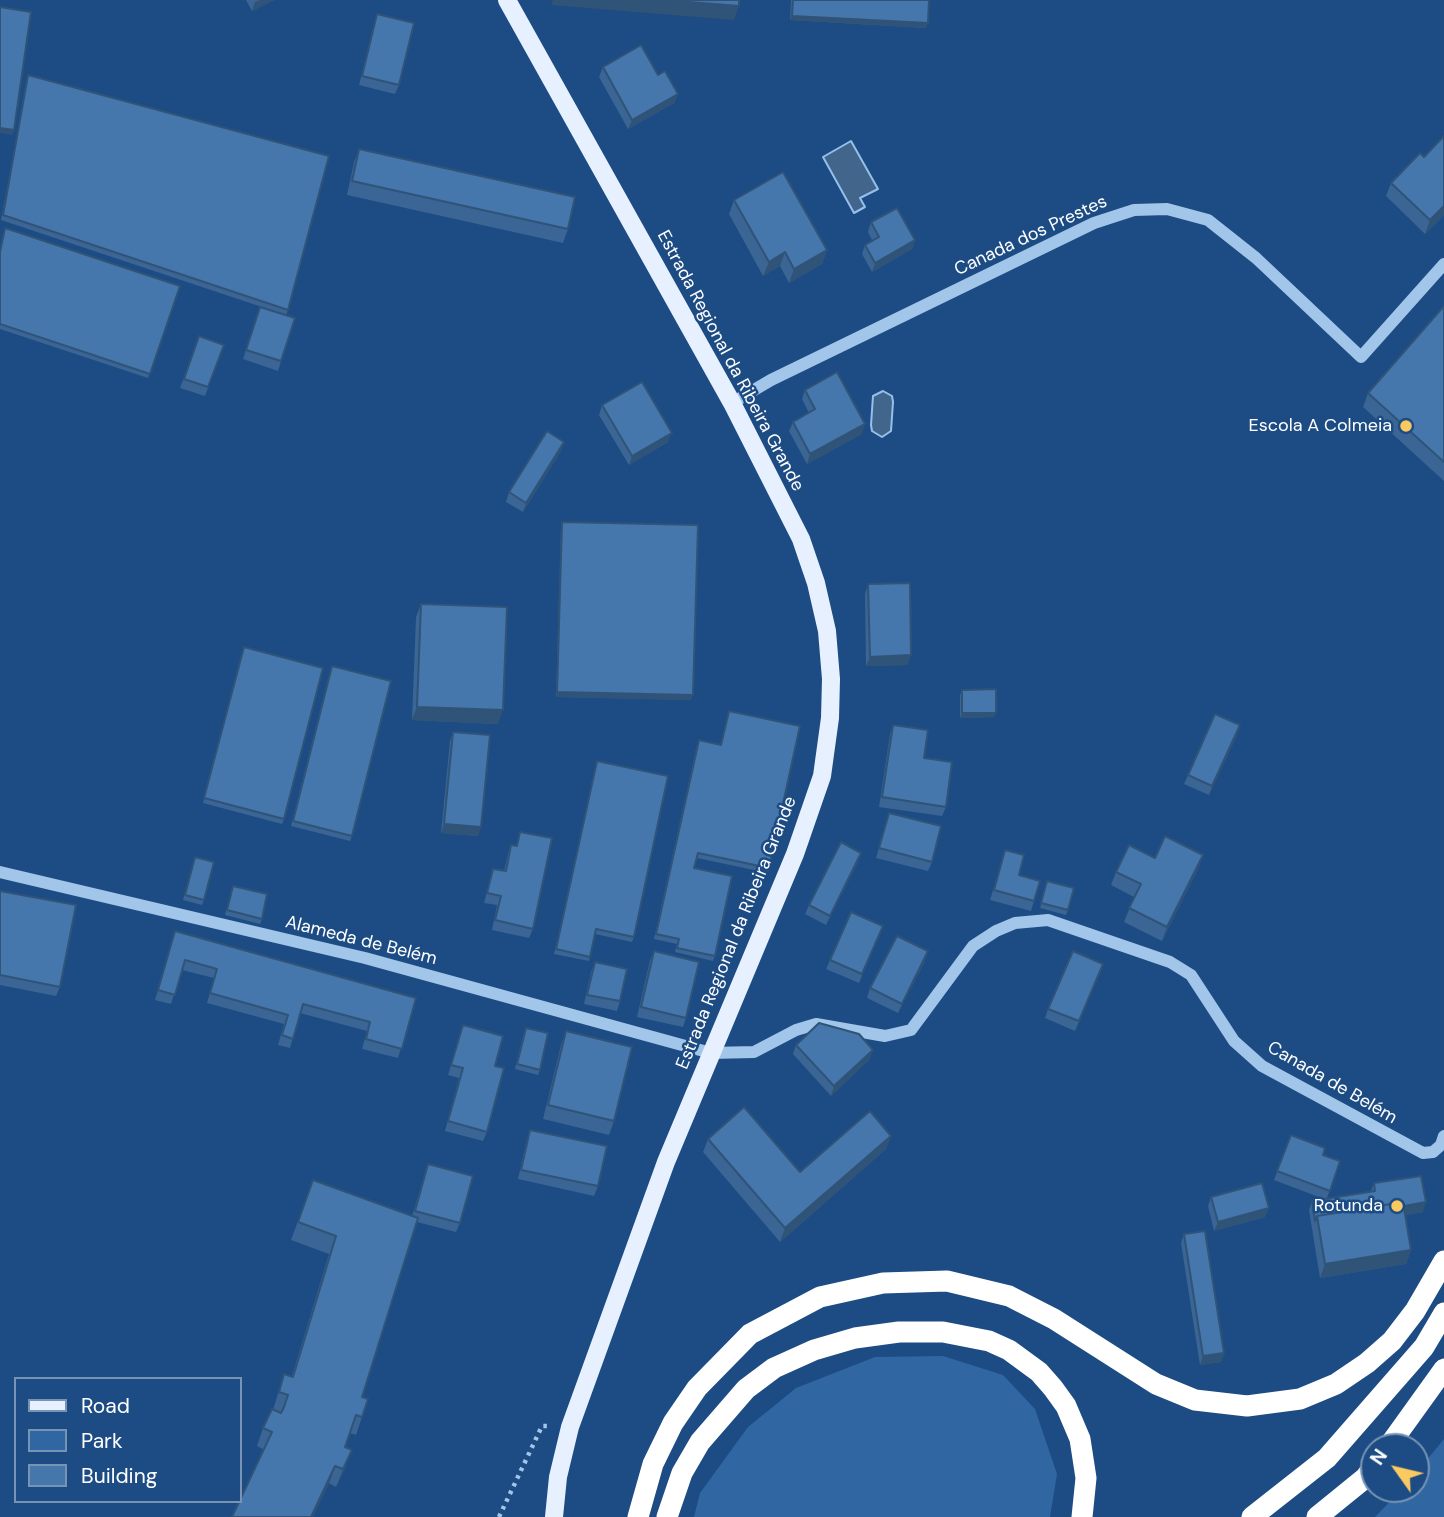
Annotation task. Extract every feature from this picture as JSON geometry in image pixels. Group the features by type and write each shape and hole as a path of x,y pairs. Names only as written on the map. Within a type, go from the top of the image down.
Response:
{"highway":[{"path":"638,1517 653,1464 673,1423 697,1388 750,1334 820,1297 883,1283 947,1281 1009,1296 1054,1318 1156,1384 1195,1400 1247,1406 1300,1399 1336,1384 1367,1363 1400,1331 1444,1261"},
{"path":"1252,1517 1327,1458 1424,1347 1444,1313"},
{"path":"667,1517 682,1472 700,1442 746,1389 774,1368 814,1350 855,1338 899,1332 968,1335 989,1341 1029,1365 1053,1388 1066,1406 1080,1439 1086,1478 1082,1517"},
{"path":"1398,1433 1444,1368"},
{"path":"1317,1517 1360,1482"}],"main road":[{"name":"Estrada Regional da Ribeira Grande","path":"507,0 732,403 801,539 816,583 827,631 830,718 822,776 795,855 666,1162 570,1427 558,1477 554,1517"}],"street":[{"name":"Canada dos Prestes","path":"732,403 771,380 1094,223 1134,210 1167,209 1208,220 1256,258 1361,357 1444,264"},
{"name":"Alameda de Belém","path":"0,872 365,958 711,1053"},
{"name":"Canada de Belém","path":"711,1053 754,1052 796,1030 817,1024 897,1035 911,1030 973,946 996,930 1015,923 1048,920 1170,962 1191,975 1234,1041 1262,1066 1423,1153 1433,1152 1441,1145 1444,1136"}],"path":[{"path":"499,1517 542,1426 570,1427"}],"green space":[{"path":"943,1356 1003,1375 1035,1409 1057,1474 1050,1517 694,1517 700,1493 748,1427 796,1388 875,1357"},
{"path":"1444,1439 1444,1517 1375,1517 1388,1503 1430,1503 1430,1456"}],"shaded area":[{"path":"851,141 878,189 860,198 865,207 854,213 823,157"},
{"path":"883,391 892,396 893,402 891,431 882,437 872,431 871,425 873,396"}],"building":[{"path":"664,0 739,0 739,6"},
{"path":"793,0 929,0 928,23 792,16"},
{"path":"0,7 31,12 14,130 0,128"},
{"path":"377,14 414,23 399,85 362,76"},
{"path":"641,45 658,75 665,71 678,94 632,120 603,67"},
{"path":"28,75 329,156 288,310 3,215"},
{"path":"1444,136 1444,206 1430,220 1391,183 1420,153 1424,157"},
{"path":"359,149 575,197 568,229 352,181"},
{"path":"783,172 827,250 794,269 785,252 769,262 734,200"},
{"path":"897,208 915,240 875,263 865,245 879,237 871,222"},
{"path":"5,228 180,286 150,374 0,324 0,252"},
{"path":"1444,306 1444,462 1368,393"},
{"path":"260,307 295,318 281,361 246,350"},
{"path":"199,336 224,345 208,387 184,379"},
{"path":"837,372 865,424 810,454 793,422 815,409 805,390"},
{"path":"642,382 672,433 632,456 602,405"},
{"path":"547,431 564,442 526,503 509,492"},
{"path":"562,522 698,525 693,695 557,692"},
{"path":"910,583 911,655 870,657 868,584"},
{"path":"421,604 507,607 503,710 417,707"},
{"path":"244,647 323,668 284,819 204,798"},
{"path":"332,666 391,681 352,836 293,821"},
{"path":"996,689 996,713 962,713 962,690"},
{"path":"729,711 800,726 769,868 698,853 694,868 732,876 715,956 677,948 679,939 656,934 699,740 721,745"},
{"path":"1215,714 1240,725 1212,786 1188,775"},
{"path":"893,725 928,730 924,758 952,762 946,807 882,797"},
{"path":"453,732 490,735 481,827 444,824"},
{"path":"597,761 668,776 634,937 596,929 590,957 556,949"},
{"path":"889,813 941,826 932,862 879,848"},
{"path":"520,832 552,838 533,929 495,920 501,896 487,893 493,869 506,871 511,845 517,846"},
{"path":"1165,836 1203,855 1167,927 1129,908 1141,884 1116,872 1129,845 1155,858"},
{"path":"841,842 861,853 830,916 809,905"},
{"path":"1005,850 1024,855 1019,875 1040,881 1034,901 994,890"},
{"path":"195,857 214,862 204,900 185,895"},
{"path":"1047,881 1074,888 1068,910 1041,903"},
{"path":"233,886 267,894 262,919 227,910"},
{"path":"0,891 76,905 60,987 0,975"},
{"path":"851,912 883,926 862,974 830,960"},
{"path":"175,931 416,998 402,1049 366,1039 370,1022 303,1004 293,1039 282,1035 288,1015 210,993 217,969 185,960 175,995 158,990"},
{"path":"897,936 928,951 902,1004 870,988"},
{"path":"654,951 699,962 686,1018 641,1007"},
{"path":"1073,951 1103,964 1079,1021 1048,1009"},
{"path":"595,962 627,969 620,1001 587,995"},
{"path":"819,1023 859,1034 873,1050 834,1086 796,1045"},
{"path":"463,1025 503,1036 495,1066 504,1068 487,1132 448,1121 463,1068 451,1065"},
{"path":"526,1028 548,1033 540,1070 517,1064"},
{"path":"566,1031 632,1047 614,1121 548,1105"},
{"path":"744,1107 800,1172 870,1111 891,1136 785,1228 708,1139"},
{"path":"530,1130 607,1146 598,1186 521,1170"},
{"path":"1291,1135 1325,1148 1323,1155 1340,1161 1330,1191 1277,1171"},
{"path":"428,1164 473,1176 460,1223 415,1211"},
{"path":"1421,1176 1426,1202 1404,1206 1403,1202 1317,1216 1315,1221 1312,1201 1375,1191 1374,1183"},
{"path":"313,1180 418,1218 362,1397 368,1399 362,1417 356,1415 345,1447 352,1450 343,1469 335,1466 311,1517 232,1517 239,1503 242,1503 242,1496 272,1432 263,1428 272,1409 281,1413 284,1407 288,1395 279,1392 284,1374 293,1377 336,1236 298,1222"},
{"path":"1262,1183 1269,1208 1218,1222 1211,1197"},
{"path":"1403,1202 1411,1250 1325,1264 1317,1216"},
{"path":"1205,1231 1224,1353 1203,1356 1184,1234"}],"place":[{"name":"Escola A Colmeia","path":"1406,426"},
{"name":"Rotunda","path":"1397,1206"}]}
